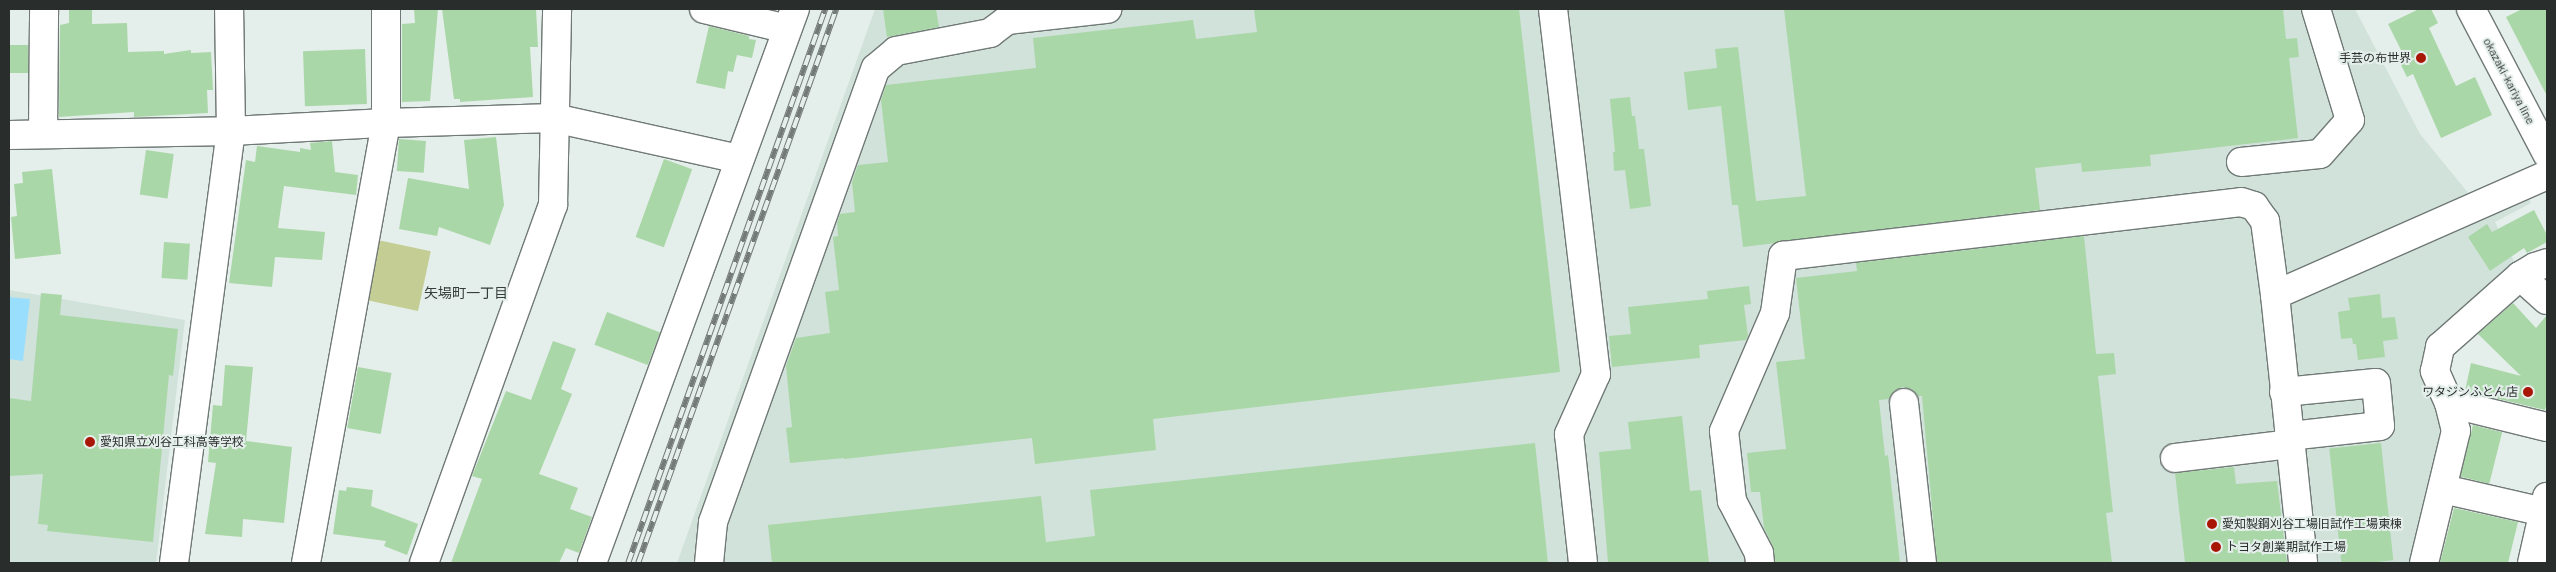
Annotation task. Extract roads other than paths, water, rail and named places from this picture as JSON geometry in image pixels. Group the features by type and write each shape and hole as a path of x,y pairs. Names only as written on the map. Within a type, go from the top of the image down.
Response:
{"street":[{"path":"43,133 44,9"},
{"path":"174,563 231,131 229,9"},
{"path":"306,563 386,123 386,9"},
{"path":"424,563 553,205 557,9"},
{"path":"592,563 791,19 704,9"},
{"path":"709,563 713,522 876,68 896,52 990,33 1006,14 1106,9"},
{"path":"1553,9 1596,374 1569,434 1583,563"},
{"path":"2241,162 2320,154 2350,120 2316,9"},
{"name":"okazaki-kariya line","path":"2471,9 2547,154"},
{"path":"9,134 231,131 386,123 554,118 739,159"},
{"path":"2275,295 2547,175"},
{"path":"1760,563 1759,553 1732,500 1724,431 1775,314 1783,256 2241,202 2254,206 2264,221 2275,295 2303,563"},
{"path":"2424,563 2444,489 2456,431 2449,403 2435,371 2440,348 2520,276 2535,267 2547,263"},
{"path":"2520,276 2547,300"},
{"path":"2175,458 2380,426 2376,382 2284,392"},
{"path":"2449,403 2547,428"},
{"path":"1904,404 1922,563"},
{"path":"2444,489 2546,504 2532,563"}],"water":[{"path":"9,297 30,299 23,361 9,359"}],"railway":[{"path":"628,563 825,9"},
{"path":"638,563 836,9"}],"place":[{"name":"手芸の布世界","path":"2421,58"},
{"name":"ワタジンふとん店","path":"2528,392"},
{"name":"愛知県立刈谷工科高等学校","path":"90,442"},
{"name":"愛知製鋼刈谷工場旧試作工場東棟","path":"2212,524"},
{"name":"トヨタ創業期試作工場","path":"2216,547"}],"district":[{"name":"矢場町一丁目","path":"466,293"}]}
